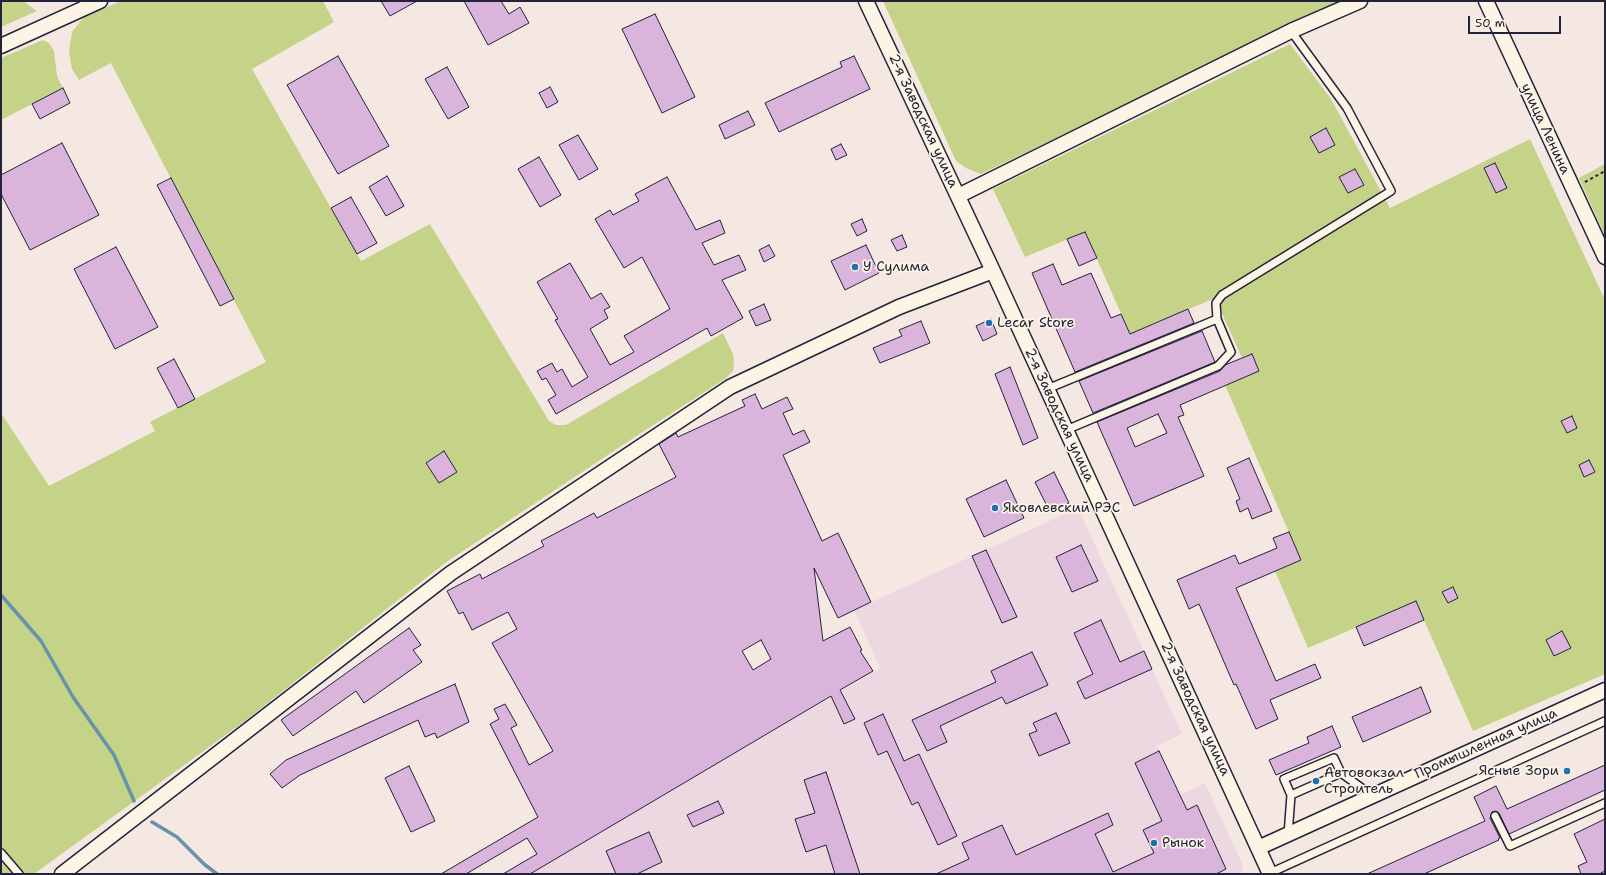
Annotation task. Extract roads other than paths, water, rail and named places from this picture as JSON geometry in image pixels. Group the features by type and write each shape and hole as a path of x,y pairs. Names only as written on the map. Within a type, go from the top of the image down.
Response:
{"street":[{"path":"1,46 100,1"},
{"name":"2-я Заводская улица","path":"866,1 993,271 1270,874"},
{"path":"958,196 1291,31 1360,1"},
{"name":"улица Ленина","path":"1486,1 1605,257"},
{"path":"62,874 451,573 730,387 899,307 993,271"},
{"name":"Промышленная улица","path":"1258,848 1605,690"}],"lane":[{"path":"1066,430 1218,366 1231,352 1217,319 1216,303 1222,295 1391,191 1347,108 1291,31"},
{"path":"1047,389 1217,319"},
{"path":"1270,874 1605,721"},
{"path":"1288,835 1291,795 1284,779 1334,758 1341,773 1373,796"},
{"path":"1291,795 1341,773"},
{"path":"1495,816 1510,846 1605,803"},
{"path":"1,853 19,874"}],"waterway":[{"path":"1,595 41,641 73,697 114,755 134,801"},
{"path":"152,822 177,837 204,864 217,874"}],"place":[{"name":"У Сулима","path":"855,267"},
{"name":"Lecar Store","path":"989,323"},
{"name":"Яковлевский РЭС","path":"995,508"},
{"name":"Ясные Зори","path":"1567,771"},
{"name":"Автовокзал Строитель","path":"1316,781"},
{"name":"Рынок","path":"1154,843"}]}
